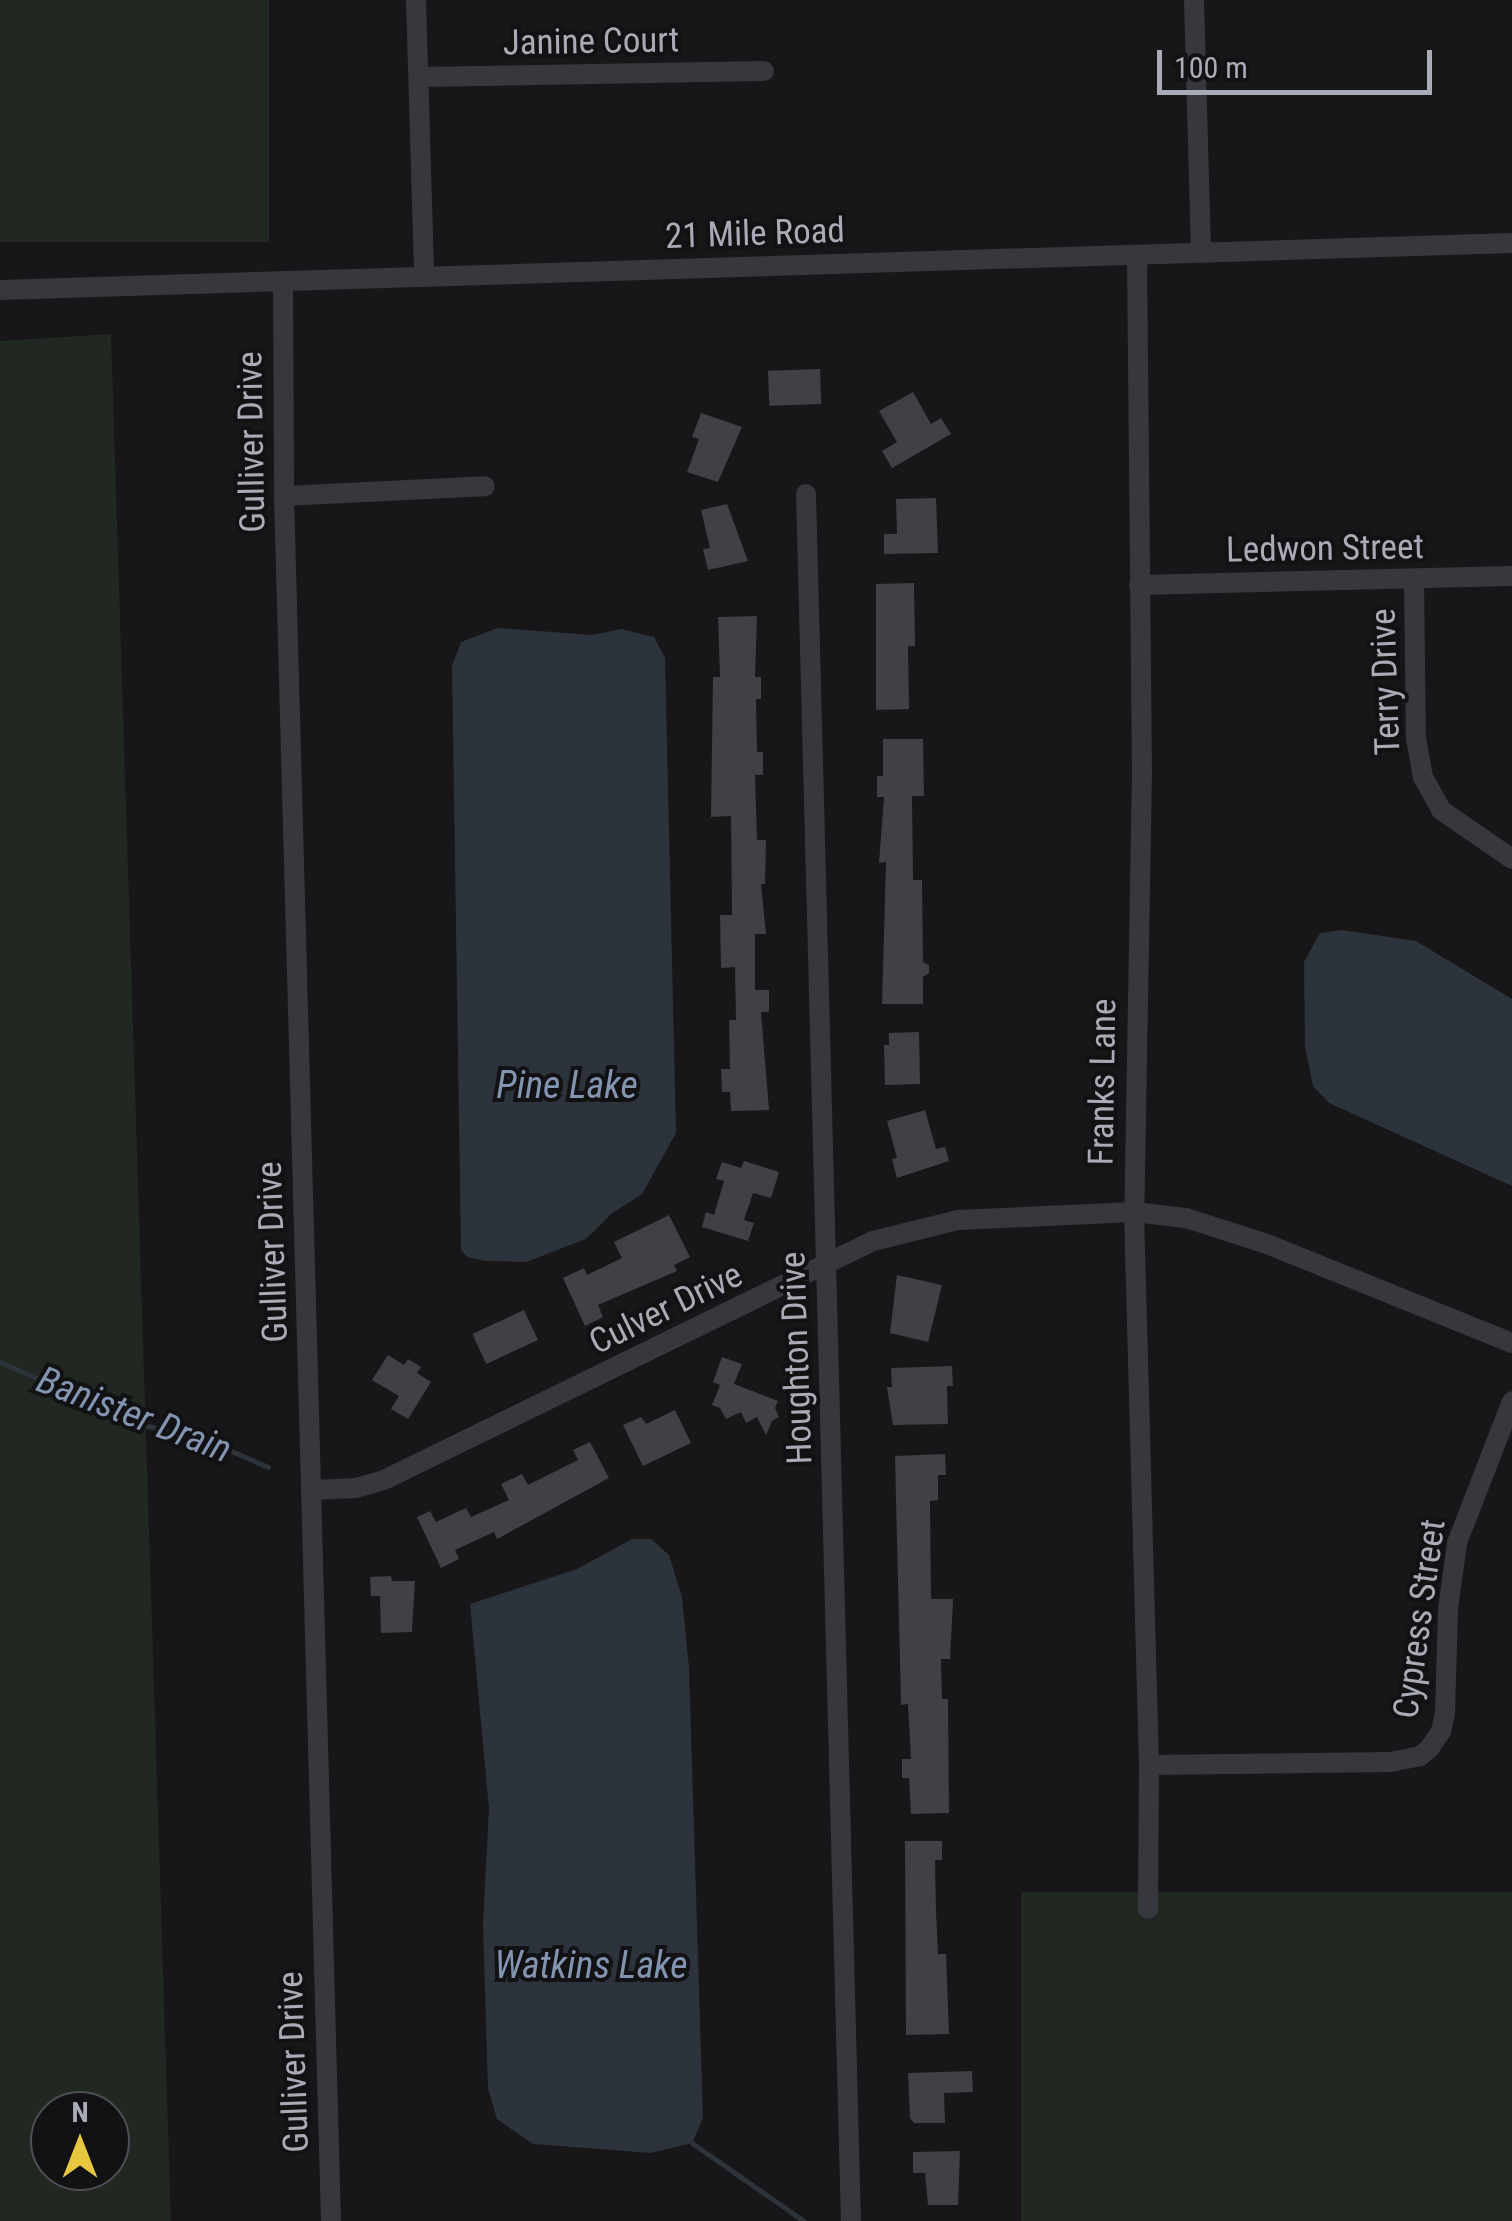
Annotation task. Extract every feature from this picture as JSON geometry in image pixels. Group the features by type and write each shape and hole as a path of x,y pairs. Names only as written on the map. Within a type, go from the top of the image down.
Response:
{"street":[{"path":"416,0 424,277"},
{"path":"1194,0 1201,253"},
{"name":"Janine Court","path":"420,76 764,71"},
{"name":"21 Mile Road","path":"0,290 1512,243"},
{"name":"Franks Lane","path":"1137,255 1142,772 1134,1212 1149,1765 1148,1909"},
{"name":"Gulliver Drive","path":"283,282 284,496 331,2221"},
{"path":"284,496 485,486"},
{"name":"Houghton Drive","path":"806,494 851,2221"},
{"name":"Ledwon Street","path":"1139,585 1512,576"},
{"name":"Terry Drive","path":"1414,581 1416,738 1423,777 1441,810 1512,859"},
{"name":"Culver Drive","path":"312,1490 356,1488 439,1457 827,1267 872,1241 916,1227 992,1216 1134,1212 1214,1224 1512,1343"},
{"name":"Cypress Street","path":"1149,1765 1390,1762 1406,1761 1428,1749 1441,1730 1445,1713 1448,1609 1457,1543 1512,1401"}],"shaded area":[{"path":"0,0 269,0 269,242 0,242"},
{"path":"111,334 171,2221 0,2221 0,341"},
{"path":"1021,1892 1512,1892 1512,2221 1021,2221"}],"water":[{"name":"Pine Lake","path":"498,628 592,635 622,629 654,637 665,658 676,1133 642,1194 611,1214 586,1239 526,1262 486,1261 467,1257 461,1250 452,666 461,642"},
{"path":"1342,930 1416,941 1512,999 1512,1186 1329,1103 1313,1086 1305,1046 1304,962 1320,933"},
{"name":"Watkins Lake","path":"632,1539 651,1539 669,1555 682,1597 689,1667 703,2118 692,2143 651,2153 533,2144 497,2119 488,2089 483,1924 489,1809 470,1604 577,1569"}],"building":[{"path":"820,369 821,404 769,406 768,371"},
{"path":"913,392 931,424 941,418 951,434 892,468 882,451 897,442 879,411"},
{"path":"701,413 742,427 718,482 687,472 699,439 692,437"},
{"path":"936,498 938,553 884,554 884,534 897,534 896,499"},
{"path":"727,504 748,561 708,570 703,549 710,548 701,510"},
{"path":"914,583 915,646 908,646 909,709 876,710 876,584"},
{"path":"757,616 755,677 761,677 761,699 756,699 757,752 763,752 763,775 755,775 757,840 766,840 765,884 761,884 766,934 755,934 755,990 769,990 769,1012 761,1012 769,1110 731,1111 730,1092 722,1092 721,1069 730,1069 729,1020 736,1020 735,967 721,968 720,915 732,915 731,816 711,817 713,677 720,677 718,617"},
{"path":"883,739 923,739 924,796 912,796 913,880 922,880 923,962 929,965 929,973 923,977 923,1004 882,1004 886,862 879,863 884,797 877,797 877,776 883,776"},
{"path":"919,1032 920,1084 885,1085 884,1045 889,1045 889,1033"},
{"path":"925,1110 936,1149 945,1147 949,1161 897,1178 892,1159 897,1158 887,1121"},
{"path":"744,1161 779,1172 771,1198 753,1193 744,1220 754,1223 748,1241 702,1227 706,1212 714,1215 724,1181 716,1179 722,1162 741,1168"},
{"path":"669,1215 690,1257 674,1265 677,1271 598,1305 603,1317 585,1326 563,1278 584,1268 587,1275 622,1258 614,1242"},
{"path":"897,1275 942,1285 928,1342 890,1333"},
{"path":"524,1310 538,1340 486,1364 472,1334"},
{"path":"388,1355 404,1365 408,1359 421,1367 417,1373 431,1382 408,1419 391,1409 399,1396 372,1380"},
{"path":"722,1357 742,1364 734,1384 778,1401 775,1408 779,1417 772,1421 766,1435 757,1417 746,1423 741,1412 726,1419 720,1408 712,1405 720,1385 713,1382"},
{"path":"952,1366 953,1386 947,1386 948,1424 893,1425 887,1387 892,1387 891,1368"},
{"path":"675,1410 691,1443 643,1466 623,1425 641,1417 646,1424"},
{"path":"590,1442 609,1478 497,1539 494,1532 455,1550 459,1559 441,1568 417,1517 430,1511 436,1522 466,1508 471,1517 509,1500 501,1484 522,1474 528,1485 578,1460 573,1450"},
{"path":"945,1454 946,1475 938,1475 938,1500 930,1501 931,1599 953,1599 950,1659 941,1659 942,1699 948,1699 949,1813 911,1814 909,1778 902,1778 902,1759 911,1759 908,1704 901,1705 895,1456"},
{"path":"391,1576 392,1581 415,1581 412,1632 381,1633 380,1596 371,1596 370,1577"},
{"path":"905,1841 942,1841 942,1860 935,1860 936,1912 938,1954 946,1954 949,2034 906,2035"},
{"path":"972,2071 973,2092 944,2093 945,2123 914,2123 910,2118 908,2073"},
{"path":"960,2151 958,2205 928,2205 925,2173 913,2173 913,2152"}],"waterway":[{"name":"Banister Drain","path":"0,1362 144,1425 213,1443 268,1467"},
{"name":"Banister Drain","path":"692,2143 804,2221"}]}
